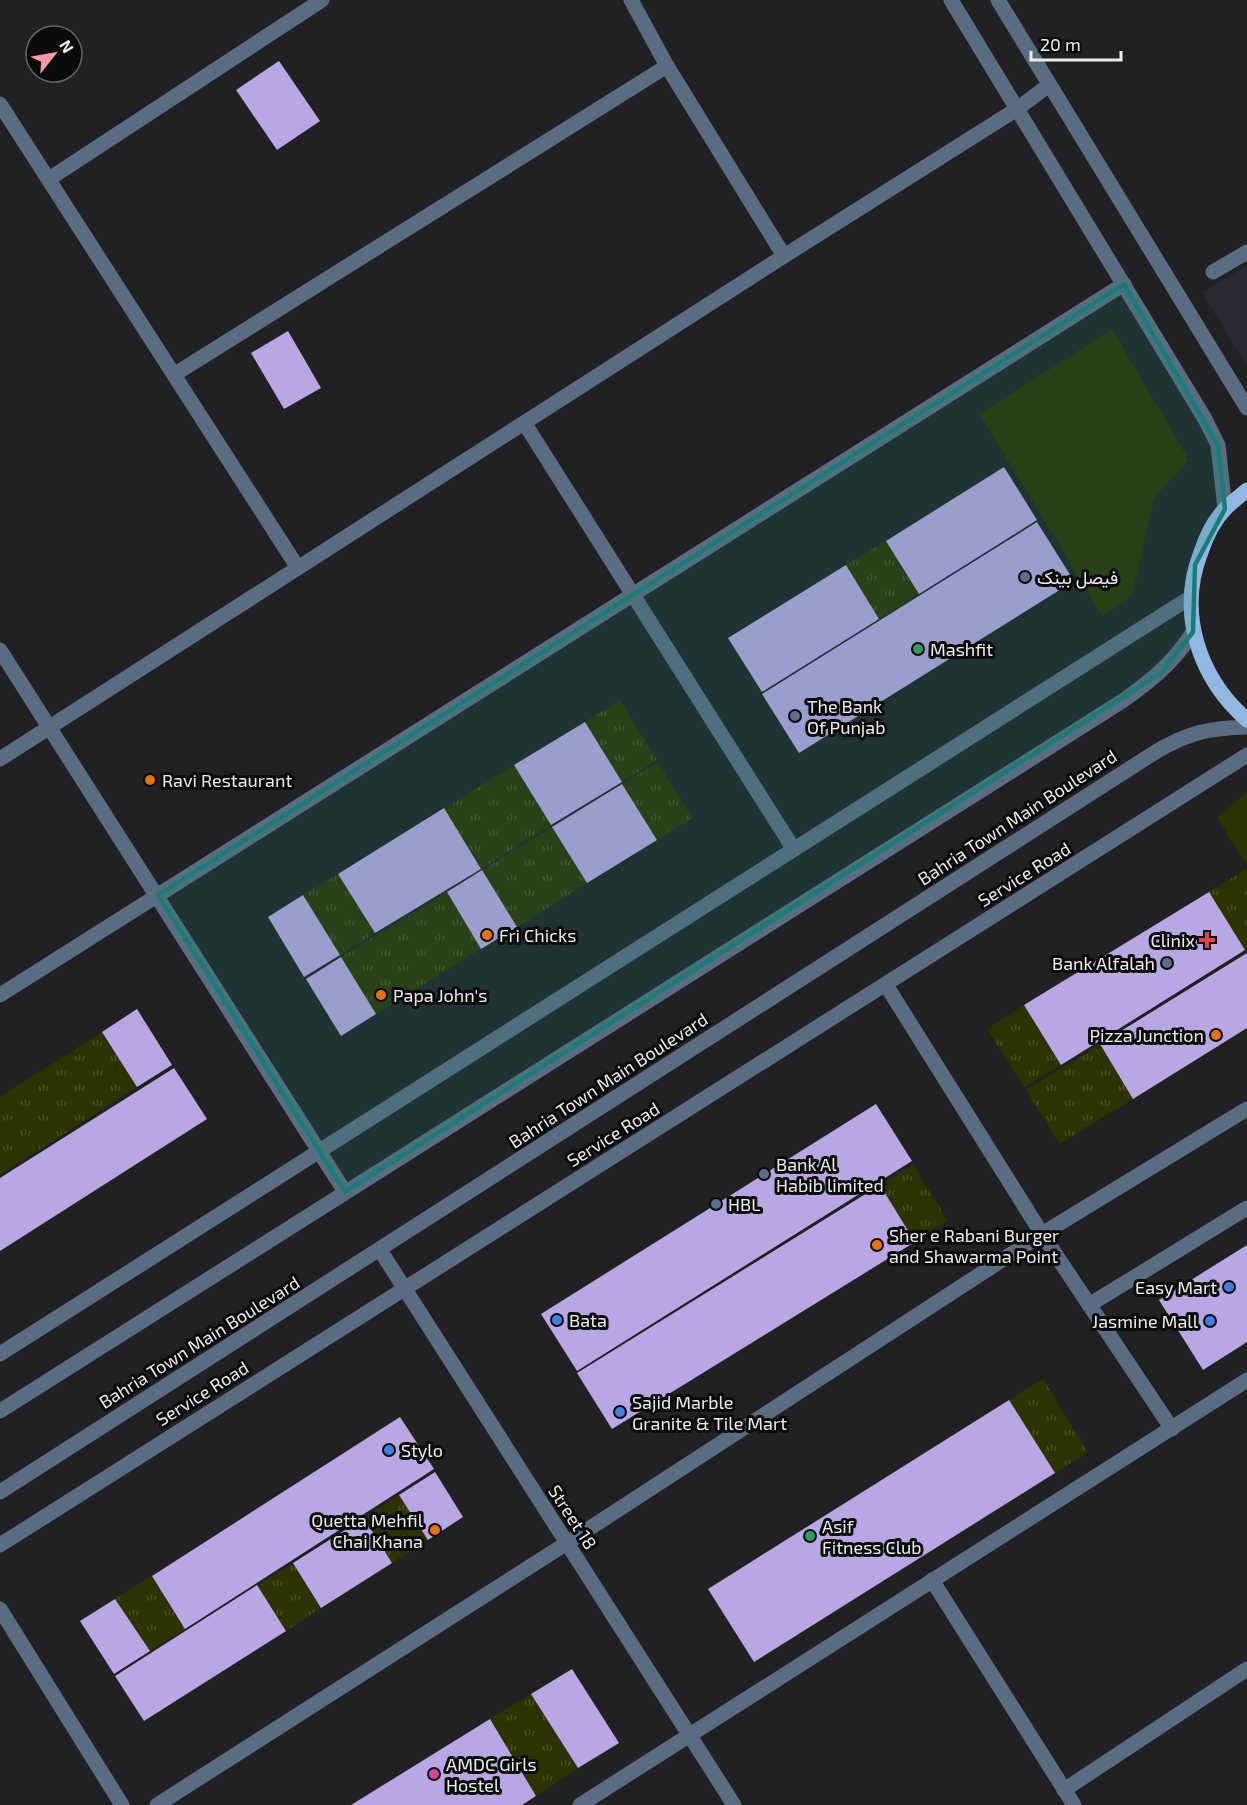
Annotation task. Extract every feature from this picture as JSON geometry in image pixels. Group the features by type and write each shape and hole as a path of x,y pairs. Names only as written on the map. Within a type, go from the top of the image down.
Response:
{"main road":[{"path":"1247,490 1225,509 1207,536 1196,565 1191,597 1193,632 1202,660 1215,685 1233,708 1247,720"}],"street":[{"path":"49,179 322,0"},
{"path":"631,0 667,66 784,256"},
{"path":"951,0 1205,419 1218,445 1225,509"},
{"path":"998,0 1247,408"},
{"path":"175,374 667,66"},
{"path":"0,759 1017,109 1049,85"},
{"path":"0,104 298,568"},
{"path":"1213,272 1247,252"},
{"path":"0,995 1124,284"},
{"path":"525,424 793,848"},
{"path":"0,1354 320,1153 793,848 1191,597"},
{"path":"0,1411 1124,700 1154,678 1173,660 1193,632"},
{"path":"0,650 345,1192"},
{"name":"Bahria Town Main Boulevard","path":"0,1492 1157,751 1192,733 1213,728 1247,726"},
{"name":"Service Road","path":"0,1545 1247,755"},
{"path":"886,985 1042,1234 1172,1429"},
{"path":"157,1805 567,1543 1042,1234 1247,1109"},
{"path":"1089,1305 1247,1208"},
{"name":"Street 18","path":"380,1250 734,1805"},
{"path":"580,1805 1247,1380"},
{"path":"932,1580 1074,1805"},
{"path":"0,1609 122,1805"},
{"path":"1064,1790 1247,1669"}],"highlighted area":[{"path":"1124,284 1218,445 1225,509 1195,565 1193,632 1161,673 345,1192 158,895"}],"shaded area":[{"path":"1247,265 1247,366 1202,293"}],"green space":[{"path":"1112,329 1189,460 1154,498 1132,596 1102,616 980,414"},
{"path":"886,541 919,594 879,619 846,565"},
{"path":"620,700 657,760 622,782 585,722"},
{"path":"658,762 692,818 657,840 622,784"},
{"path":"514,765 551,825 481,869 444,809"},
{"path":"1247,792 1247,866 1217,817"},
{"path":"552,827 587,883 517,927 482,870"},
{"path":"1245,869 1247,872 1247,949 1245,950 1209,892"},
{"path":"338,874 375,933 340,955 303,895"},
{"path":"447,892 481,949 376,1014 341,957"},
{"path":"1024,1005 1061,1065 1024,1087 987,1029"},
{"path":"102,1032 137,1087 0,1175 0,1097"},
{"path":"1100,1044 1133,1099 1060,1144 1026,1090"},
{"path":"913,1165 948,1221 915,1242 880,1185"},
{"path":"1043,1379 1088,1452 1055,1473 1009,1400"},
{"path":"399,1495 428,1540 392,1563 364,1518"},
{"path":"293,1563 321,1608 286,1631 257,1585"},
{"path":"152,1576 185,1629 150,1651 115,1599"},
{"path":"531,1694 578,1768 536,1796 490,1719"}],"building":[{"path":"279,61 320,121 277,150 236,90"},
{"path":"288,331 321,388 284,409 251,353"},
{"path":"1004,467 1037,520 919,594 886,541"},
{"path":"1037,522 1074,581 799,753 762,694"},
{"path":"846,565 879,619 762,692 728,638"},
{"path":"585,722 622,782 551,825 514,765"},
{"path":"622,784 657,840 587,883 552,827"},
{"path":"444,808 481,869 375,933 338,874"},
{"path":"482,870 517,927 481,949 447,892"},
{"path":"1209,892 1245,950 1061,1065 1024,1005"},
{"path":"303,895 340,955 304,977 268,917"},
{"path":"1247,953 1247,1028 1133,1099 1100,1044"},
{"path":"341,957 376,1014 341,1036 306,979"},
{"path":"137,1009 172,1065 137,1087 102,1032"},
{"path":"174,1068 207,1119 0,1251 0,1178"},
{"path":"876,1104 912,1161 577,1371 541,1314"},
{"path":"880,1185 915,1242 612,1429 577,1373"},
{"name":"Jasmine Mall","path":"1247,1245 1247,1342 1203,1370 1159,1300"},
{"path":"1009,1400 1055,1473 754,1662 708,1589"},
{"path":"400,1417 434,1469 185,1629 152,1576"},
{"path":"435,1472 463,1517 428,1540 399,1495"},
{"path":"364,1518 392,1563 321,1608 293,1563"},
{"path":"257,1585 286,1631 144,1721 115,1676"},
{"path":"115,1599 150,1651 114,1674 80,1621"},
{"path":"572,1669 619,1743 578,1768 531,1694"},
{"path":"490,1719 536,1796 522,1805 351,1805"}],"place":[{"name":"فیصل بینک","path":"1025,577"},
{"name":"Mashfit","path":"918,649"},
{"name":"The Bank Of Punjab","path":"795,716"},
{"name":"Ravi Restaurant","path":"150,780"},
{"name":"Fri Chicks","path":"487,935"},
{"name":"Clinix","path":"1207,940"},
{"name":"Bank Alfalah","path":"1167,963"},
{"name":"Papa John's","path":"381,995"},
{"name":"Pizza Junction","path":"1216,1035"},
{"name":"Bank Al Habib limited","path":"764,1174"},
{"name":"HBL","path":"716,1204"},
{"name":"Sher e Rabani Burger and Shawarma Point","path":"877,1245"},
{"name":"Easy Mart","path":"1229,1287"},
{"name":"Bata","path":"557,1320"},
{"name":"Jasmine Mall","path":"1210,1321"},
{"name":"Sajid Marble Granite & Tile Mart","path":"620,1412"},
{"name":"Stylo","path":"389,1450"},
{"name":"Quetta Mehfil Chai Khana","path":"435,1530"},
{"name":"Asif Fitness Club","path":"810,1536"},
{"name":"AMDC Girls Hostel","path":"434,1774"}]}
